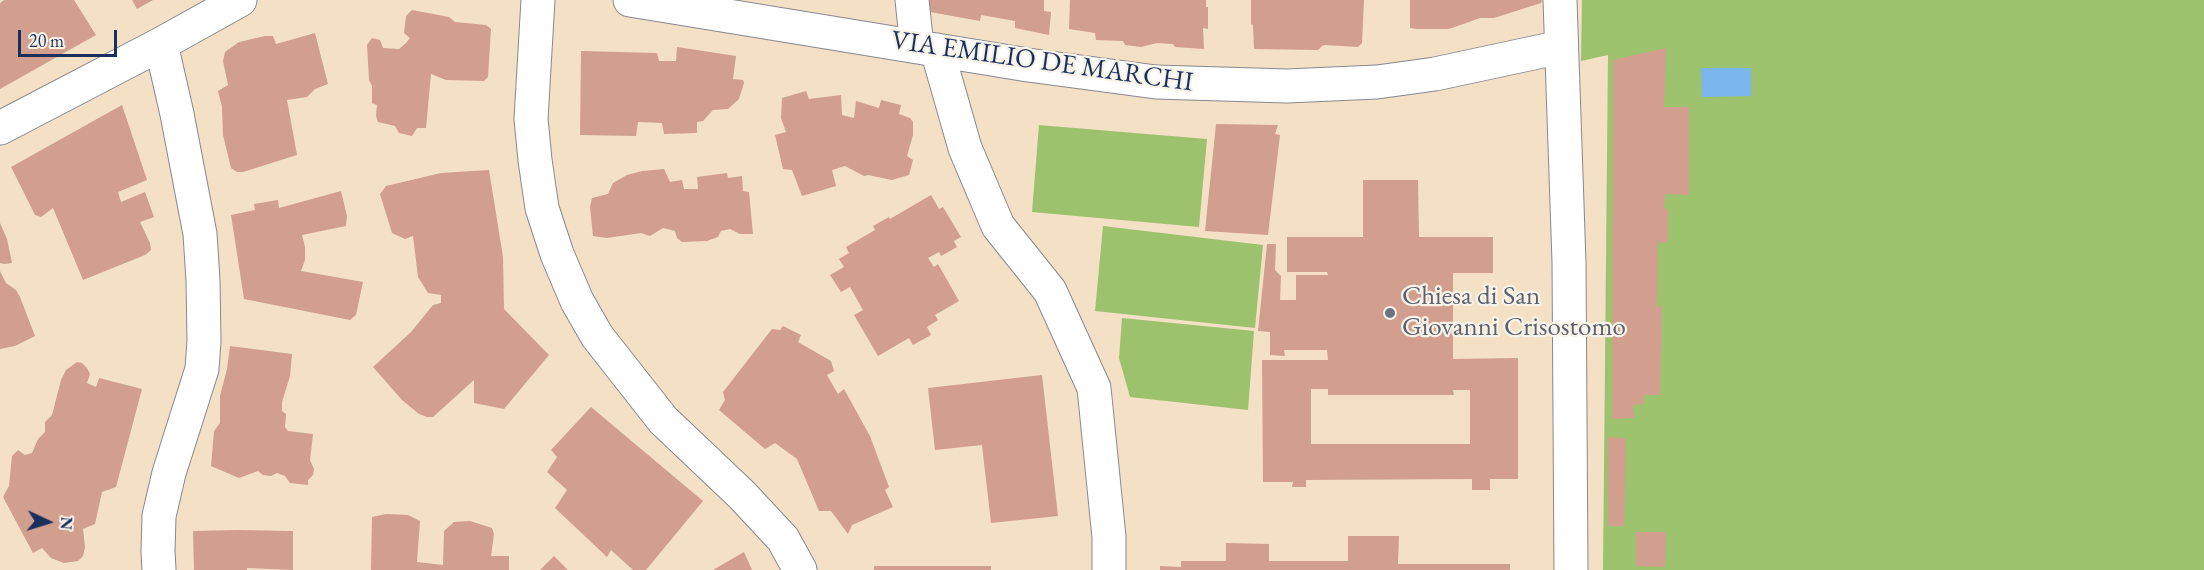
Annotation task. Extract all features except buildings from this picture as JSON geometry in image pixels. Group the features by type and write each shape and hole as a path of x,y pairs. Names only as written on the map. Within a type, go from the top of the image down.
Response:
{"street":[{"path":"0,128 240,0"},
{"path":"538,0 531,119 535,159 542,208 557,254 577,301 597,336 663,420 742,495 783,539 800,570"},
{"name":"VIA EMILIO DE MARCHI","path":"630,0 1131,80 1287,86 1402,79 1561,47"},
{"path":"912,0 927,49 998,226 1050,291 1094,387 1109,537 1109,570"},
{"path":"1560,0 1569,262 1571,570"},
{"path":"159,570 159,516 169,473 202,369 204,309 200,234 177,114 160,44"}],"green space":[{"path":"1582,0 2204,0 2204,570 1603,570 1608,55 1581,61"},
{"path":"1039,125 1207,139 1199,227 1032,212"},
{"path":"1103,226 1263,245 1255,328 1095,311"},
{"path":"1122,318 1254,331 1248,410 1130,397 1119,358"}],"water":[{"path":"1701,68 1751,68 1751,96 1702,97"}],"place":[{"name":"Chiesa di San Giovanni Crisostomo","path":"1390,313"}]}
